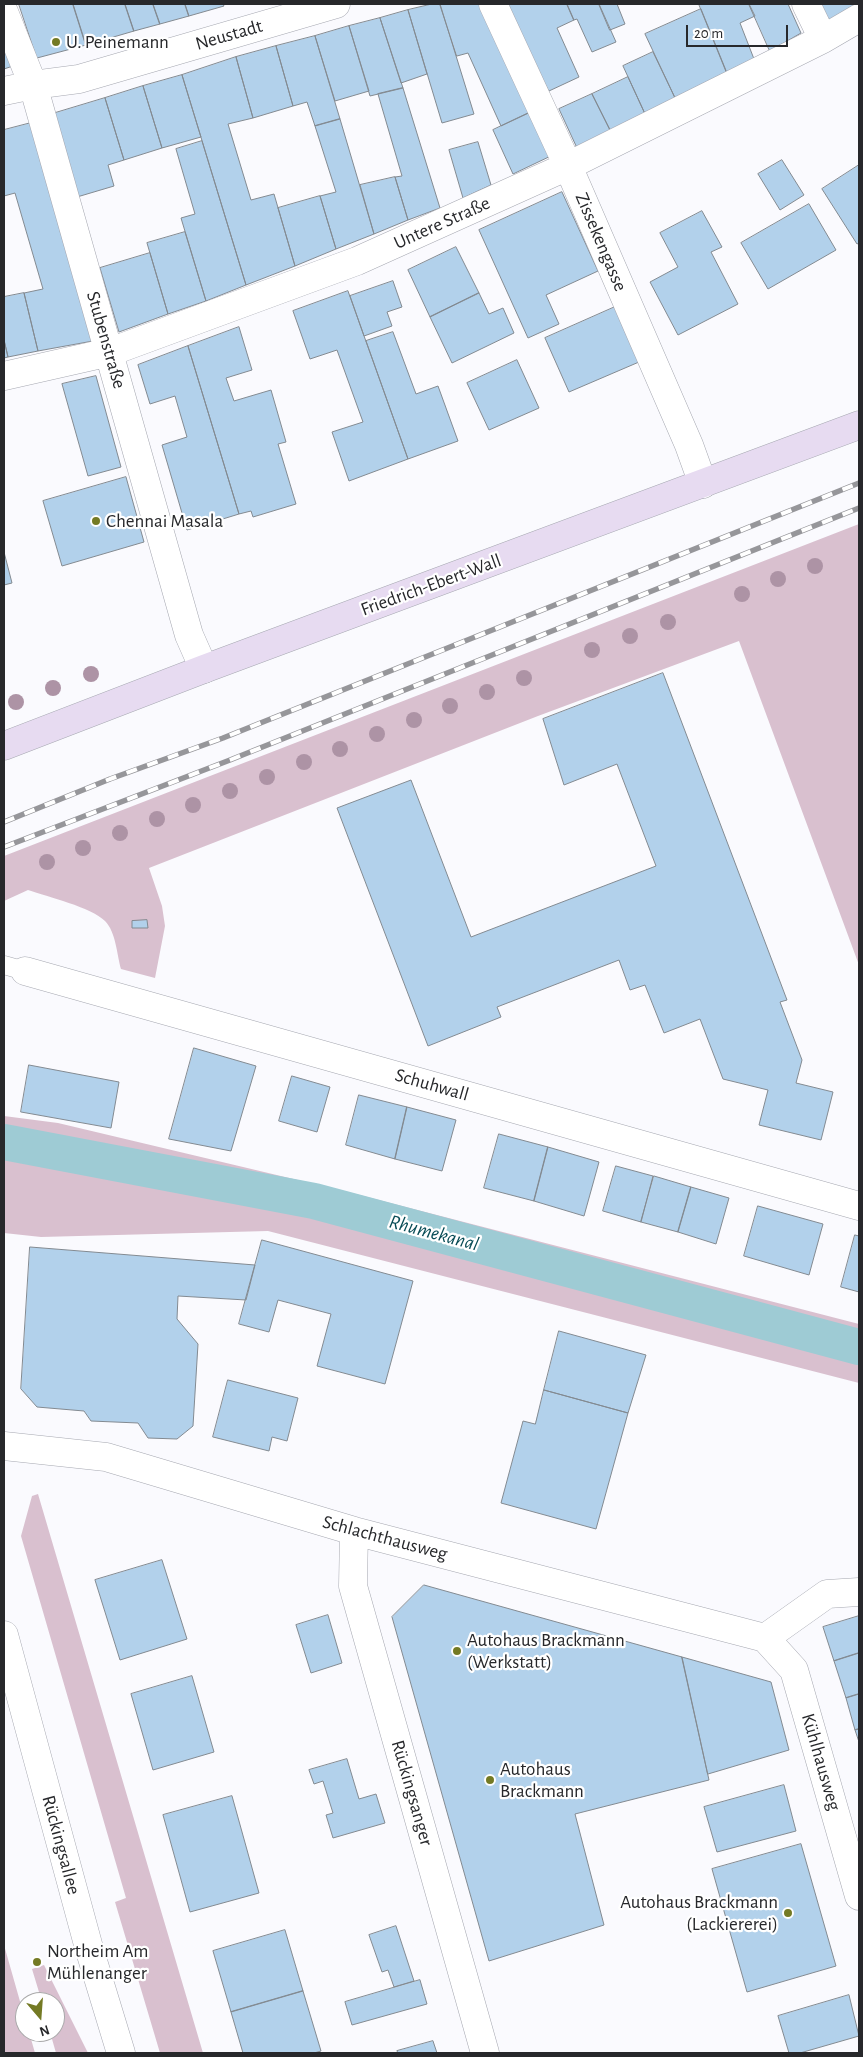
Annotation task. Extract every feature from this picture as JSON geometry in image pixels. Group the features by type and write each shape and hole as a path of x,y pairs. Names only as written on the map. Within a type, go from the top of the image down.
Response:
{"main road":[{"name":"Friedrich-Ebert-Wall","path":"4,746 204,669 859,425"}],"street":[{"name":"Neustadt","path":"4,91 79,79 336,4"},
{"name":"Zissekengasse","path":"493,4 568,166 689,445 703,484"},
{"path":"806,4 823,39"},
{"name":"Stubenstraße","path":"4,12 33,85 189,634 204,669"},
{"name":"Untere Straße","path":"4,376 110,352 357,261 568,166 823,39 859,18"},
{"name":"Schuhwall","path":"14,968 292,1044 457,1093 859,1206"},
{"name":"Schlachthausweg","path":"4,1446 106,1457 354,1530 765,1638"},
{"name":"Rückingsanger","path":"354,1530 353,1586 485,2053"},
{"path":"765,1638 827,1594 859,1592"},
{"name":"Rückingsallee","path":"4,1635 89,1948 121,2053"},
{"name":"Kühlhausweg","path":"765,1638 794,1670 859,1896"}],"shaded area":[{"path":"859,524 859,965 739,641 538,716 149,868 162,906 165,926 155,978 121,969 112,931 105,921 90,911 28,890 4,901 4,856"},
{"path":"4,1116 58,1123 344,1191 859,1324 859,1383 268,1231 41,1237 4,1233"},
{"path":"38,1494 203,2053 160,2053 115,1902 126,1898 21,1536 32,1496"},
{"path":"4,1945 17,1992 15,1992 15,2042 32,2042 35,2053 4,2053"},
{"path":"44,1965 58,1992 39,1992 32,1969"},
{"path":"65,2007 88,2053 56,2053 53,2042 65,2042"}],"building":[{"path":"19,4 73,4 86,45 37,58"},
{"path":"73,4 125,4 134,31 86,45"},
{"path":"125,4 153,4 160,24 134,31"},
{"path":"153,4 185,4 189,16 160,24"},
{"path":"185,4 223,4 224,6 189,16"},
{"path":"440,4 474,114 442,123 408,10"},
{"path":"440,4 486,4 535,110 501,126 468,53 457,56"},
{"path":"507,4 567,4 574,20 557,28 579,77 549,91"},
{"path":"567,4 599,4 616,42 592,52 577,19 574,20"},
{"path":"599,4 617,4 625,24 610,30"},
{"path":"699,4 749,4 755,16 740,23 754,59 727,73"},
{"path":"749,4 788,4 801,33 770,51"},
{"path":"817,4 859,4 859,5 827,25"},
{"path":"701,9 727,73 676,100 645,34"},
{"path":"408,10 427,74 401,83 380,18"},
{"path":"380,18 403,88 370,96 349,26"},
{"path":"349,26 369,91 335,101 315,36"},
{"path":"315,36 340,119 315,126 307,102 293,106 276,46"},
{"path":"4,42 13,66 4,69"},
{"path":"276,46 293,106 253,118 236,57"},
{"path":"653,52 676,100 646,116 623,66"},
{"path":"236,57 253,118 228,124 251,200 274,194 295,266 246,285 182,75"},
{"path":"182,75 201,137 162,148 143,86"},
{"path":"628,77 646,116 611,132 592,94"},
{"path":"143,86 162,148 124,160 105,98"},
{"path":"403,88 440,208 408,220 395,177 402,176 378,94"},
{"path":"592,94 611,132 577,148 559,109"},
{"path":"105,98 124,160 108,165 114,186 77,197 52,114"},
{"path":"535,110 555,154 513,174 493,130"},
{"path":"340,119 374,234 336,249 320,196 336,192 315,126"},
{"path":"31,123 93,341 38,351 24,293 43,289 15,193 4,196 4,130"},
{"path":"202,141 246,285 206,301 181,218 195,214 176,149"},
{"path":"478,142 491,185 463,198 449,150"},
{"path":"782,160 804,195 780,210 758,174"},
{"path":"859,165 859,243 857,244 822,189"},
{"path":"395,177 408,220 374,234 360,185"},
{"path":"562,192 598,271 546,295 559,324 528,338 479,230"},
{"path":"320,196 336,249 295,266 278,208"},
{"path":"809,204 836,250 768,289 741,243"},
{"path":"702,211 722,247 711,252 738,304 678,335 650,282 678,267 660,233"},
{"path":"185,232 206,301 168,314 147,243"},
{"path":"456,247 479,293 430,317 408,270"},
{"path":"150,253 168,314 119,332 100,268"},
{"path":"393,281 402,307 387,312 392,326 364,336 350,296"},
{"path":"348,291 408,459 349,481 332,432 363,422 337,350 310,359 293,311"},
{"path":"24,293 38,351 8,357 4,340 4,297"},
{"path":"479,293 489,314 503,308 514,333 452,363 430,317"},
{"path":"615,307 639,362 569,392 545,338"},
{"path":"239,327 252,370 226,378 234,401 271,390 286,442 278,444 296,504 253,517 251,511 239,514 188,346"},
{"path":"393,332 416,394 438,386 458,441 408,459 366,341"},
{"path":"4,340 8,357 4,358"},
{"path":"188,346 239,514 187,530 162,445 187,437 175,396 150,404 138,365"},
{"path":"517,360 539,408 489,430 467,383"},
{"path":"96,376 121,467 88,476 62,384"},
{"path":"126,477 144,542 62,566 43,501"},
{"path":"4,552 12,583 4,585"},
{"path":"663,673 787,1000 780,1002 802,1060 796,1083 833,1092 821,1140 759,1125 768,1090 723,1079 700,1019 664,1033 645,985 630,990 619,960 497,1007 501,1017 428,1046 337,808 411,780 471,937 656,866 617,764 564,785 543,719"},
{"path":"147,920 148,928 132,928 132,921"},
{"path":"194,1048 256,1066 231,1151 169,1139"},
{"path":"29,1065 119,1082 111,1128 21,1112"},
{"path":"292,1076 330,1087 317,1132 279,1121"},
{"path":"359,1095 407,1107 395,1159 346,1145"},
{"path":"407,1107 456,1120 442,1171 395,1159"},
{"path":"499,1134 548,1147 534,1201 484,1188"},
{"path":"548,1147 599,1162 584,1216 534,1201"},
{"path":"616,1166 653,1176 641,1222 603,1211"},
{"path":"654,1176 691,1187 678,1232 641,1222"},
{"path":"691,1187 729,1198 716,1244 678,1232"},
{"path":"758,1206 823,1224 809,1275 744,1256"},
{"path":"855,1235 859,1236 859,1292 841,1287"},
{"path":"262,1240 413,1281 385,1384 317,1366 331,1314 278,1300 269,1332 239,1324"},
{"path":"30,1247 255,1265 246,1300 178,1296 177,1319 198,1344 193,1426 177,1439 148,1438 138,1423 91,1421 84,1411 37,1407 21,1389"},
{"path":"559,1331 646,1355 628,1413 544,1390"},
{"path":"228,1380 298,1398 287,1441 272,1437 269,1451 213,1437"},
{"path":"544,1390 628,1413 596,1529 501,1503 523,1421 535,1424"},
{"path":"162,1560 187,1639 120,1660 95,1580"},
{"path":"424,1585 682,1657 709,1780 575,1814 604,1925 489,1961 392,1617"},
{"path":"328,1615 342,1663 311,1673 296,1625"},
{"path":"859,1616 859,1653 834,1661 823,1627"},
{"path":"859,1653 859,1694 846,1698 834,1661"},
{"path":"682,1657 771,1682 789,1750 708,1774"},
{"path":"192,1676 214,1752 153,1770 131,1694"},
{"path":"859,1694 859,1729 855,1730 846,1698"},
{"path":"859,1729 859,1742 855,1730"},
{"path":"347,1759 359,1799 376,1794 385,1823 333,1838 326,1815 333,1813 323,1781 314,1784 309,1770"},
{"path":"784,1785 796,1831 717,1852 704,1807"},
{"path":"232,1796 259,1893 190,1912 163,1815"},
{"path":"801,1844 836,1966 747,1992 712,1869"},
{"path":"396,1926 414,1981 394,1987 388,1970 382,1972 369,1935"},
{"path":"285,1930 303,1991 231,2012 213,1951"},
{"path":"420,1980 427,2004 352,2025 345,2002"},
{"path":"303,1991 321,2051 314,2053 243,2053 231,2012"},
{"path":"849,1995 859,2036 800,2053 789,2053 778,2016"},
{"path":"433,2041 437,2053 398,2053 397,2051"}],"waterway":[{"name":"Rhumekanal","path":"4,1142 314,1201 859,1347"}],"railway":[{"path":"4,822 110,779 223,738 859,483"},
{"path":"4,847 230,760 859,508"}],"place":[{"name":"U. Peinemann","path":"56,42"},
{"name":"Chennai Masala","path":"96,521"},
{"name":"Autohaus Brackmann (Werkstatt)","path":"457,1651"},
{"name":"Autohaus Brackmann","path":"490,1780"},
{"name":"Autohaus Brackmann (Lackiererei)","path":"788,1913"},
{"name":"Northeim Am Mühlenanger","path":"37,1962"}]}
